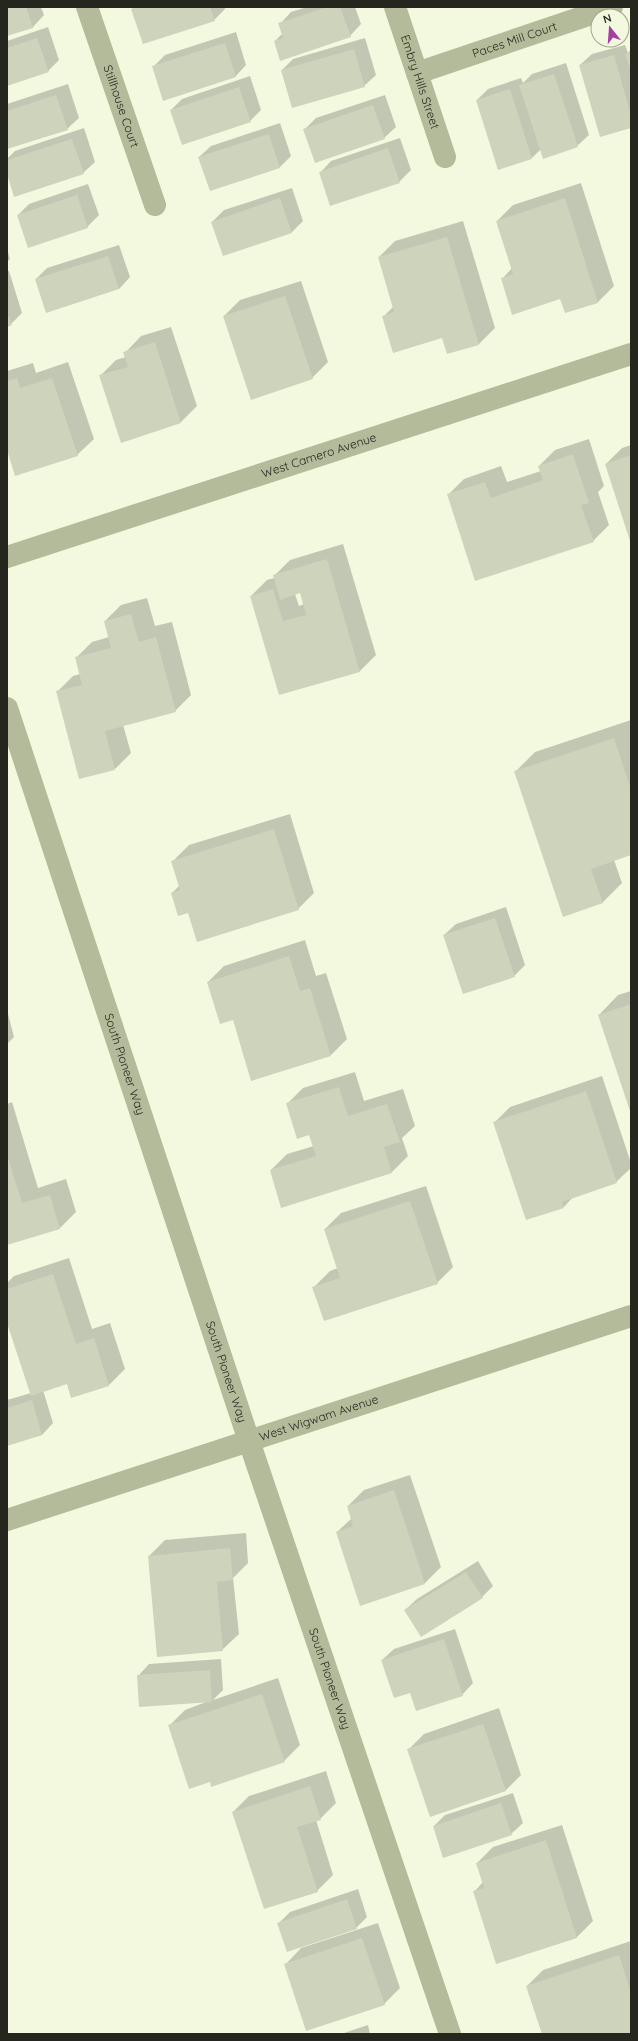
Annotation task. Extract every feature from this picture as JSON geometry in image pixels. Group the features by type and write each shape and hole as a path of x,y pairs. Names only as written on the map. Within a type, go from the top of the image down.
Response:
{"street":[{"name":"Stillhouse Court","path":"87,7 155,204"},
{"name":"Embry Hills Street","path":"395,7 446,157"},
{"name":"Paces Mill Court","path":"417,73 612,7"},
{"name":"West Camero Avenue","path":"7,557 631,354"},
{"name":"South Pioneer Way","path":"7,708 249,1441 450,2034"},
{"name":"West Wigwam Avenue","path":"7,1520 631,1316"}],"building":[{"path":"7,7 26,7 33,28 7,36"},
{"path":"138,7 210,7 215,21 143,44 131,9"},
{"path":"327,7 340,7 351,37 280,61 274,41 283,38 278,23"},
{"path":"37,38 49,72 7,86 7,48"},
{"path":"225,43 236,77 163,101 152,66"},
{"path":"354,49 365,87 292,108 281,70"},
{"path":"631,52 631,71 625,54"},
{"path":"614,55 631,115 631,128 600,137 579,65"},
{"path":"554,74 578,147 543,159 519,85"},
{"path":"239,87 251,122 182,145 170,110"},
{"path":"510,89 532,159 498,170 476,100"},
{"path":"56,95 68,130 7,149 7,111"},
{"path":"373,105 385,139 315,163 303,129"},
{"path":"269,134 280,168 210,191 198,157"},
{"path":"72,139 84,174 14,197 7,174 7,160"},
{"path":"388,148 400,183 330,206 319,172"},
{"path":"77,195 88,228 28,248 17,215"},
{"path":"280,198 292,233 223,256 211,222"},
{"path":"565,198 598,303 565,313 560,299 512,315 501,278 513,274 496,221"},
{"path":"447,237 479,345 447,354 442,338 393,353 382,316 394,312 378,257"},
{"path":"108,256 119,289 46,313 35,279"},
{"path":"285,296 313,379 251,400 223,316"},
{"path":"7,312 12,325 7,327"},
{"path":"155,342 181,423 121,443 99,375 128,367 123,352"},
{"path":"17,378 20,388 52,378 78,456 15,476 7,450 7,381"},
{"path":"573,454 589,503 581,505 594,542 475,581 447,494 485,482 491,498 543,480 538,466"},
{"path":"631,455 631,544 605,464"},
{"path":"327,559 360,672 279,695 250,596 273,589 283,621 306,615 300,593 280,600 273,575"},
{"path":"131,614 139,642 156,637 176,712 105,731 115,770 79,779 56,691 82,685 75,657 111,648 104,621"},
{"path":"614,738 631,790 631,855 591,869 603,903 563,917 514,771"},
{"path":"274,829 299,910 197,942 188,913 178,916 171,893 180,890 171,861"},
{"path":"495,918 515,977 463,994 443,935"},
{"path":"289,956 300,991 310,988 331,1056 251,1081 233,1020 220,1024 207,982"},
{"path":"631,1004 631,1114 598,1015"},
{"path":"339,1087 348,1116 387,1104 400,1142 384,1147 392,1173 281,1208 270,1170 316,1156 309,1135 297,1139 286,1103"},
{"path":"586,1091 617,1183 562,1202 564,1208 526,1220 493,1122"},
{"path":"7,1154 22,1203 50,1195 60,1229 7,1245"},
{"path":"410,1201 438,1284 324,1321 312,1287 340,1278 324,1229"},
{"path":"53,1274 76,1344 94,1338 109,1386 71,1398 67,1384 31,1396 7,1323 7,1289"},
{"path":"32,1400 42,1435 7,1446 7,1408"},
{"path":"394,1490 425,1584 360,1606 336,1532 353,1526 347,1506"},
{"path":"230,1548 233,1580 217,1582 223,1651 157,1657 148,1556"},
{"path":"466,1572 483,1598 421,1637 404,1610"},
{"path":"444,1639 463,1696 416,1711 410,1693 394,1698 381,1660"},
{"path":"210,1670 212,1702 139,1707 137,1675"},
{"path":"262,1694 285,1762 211,1787 210,1782 189,1789 168,1725"},
{"path":"483,1724 506,1791 430,1817 407,1749"},
{"path":"310,1786 321,1820 297,1827 318,1892 264,1909 232,1812"},
{"path":"501,1803 512,1835 443,1858 433,1826"},
{"path":"546,1840 577,1938 496,1964 473,1891 484,1888 476,1863"},
{"path":"347,1899 357,1929 287,1952 277,1923"},
{"path":"362,1938 385,2005 306,2031 284,1964"},
{"path":"619,1955 631,1993 631,2034 542,2034 526,1986"}]}
